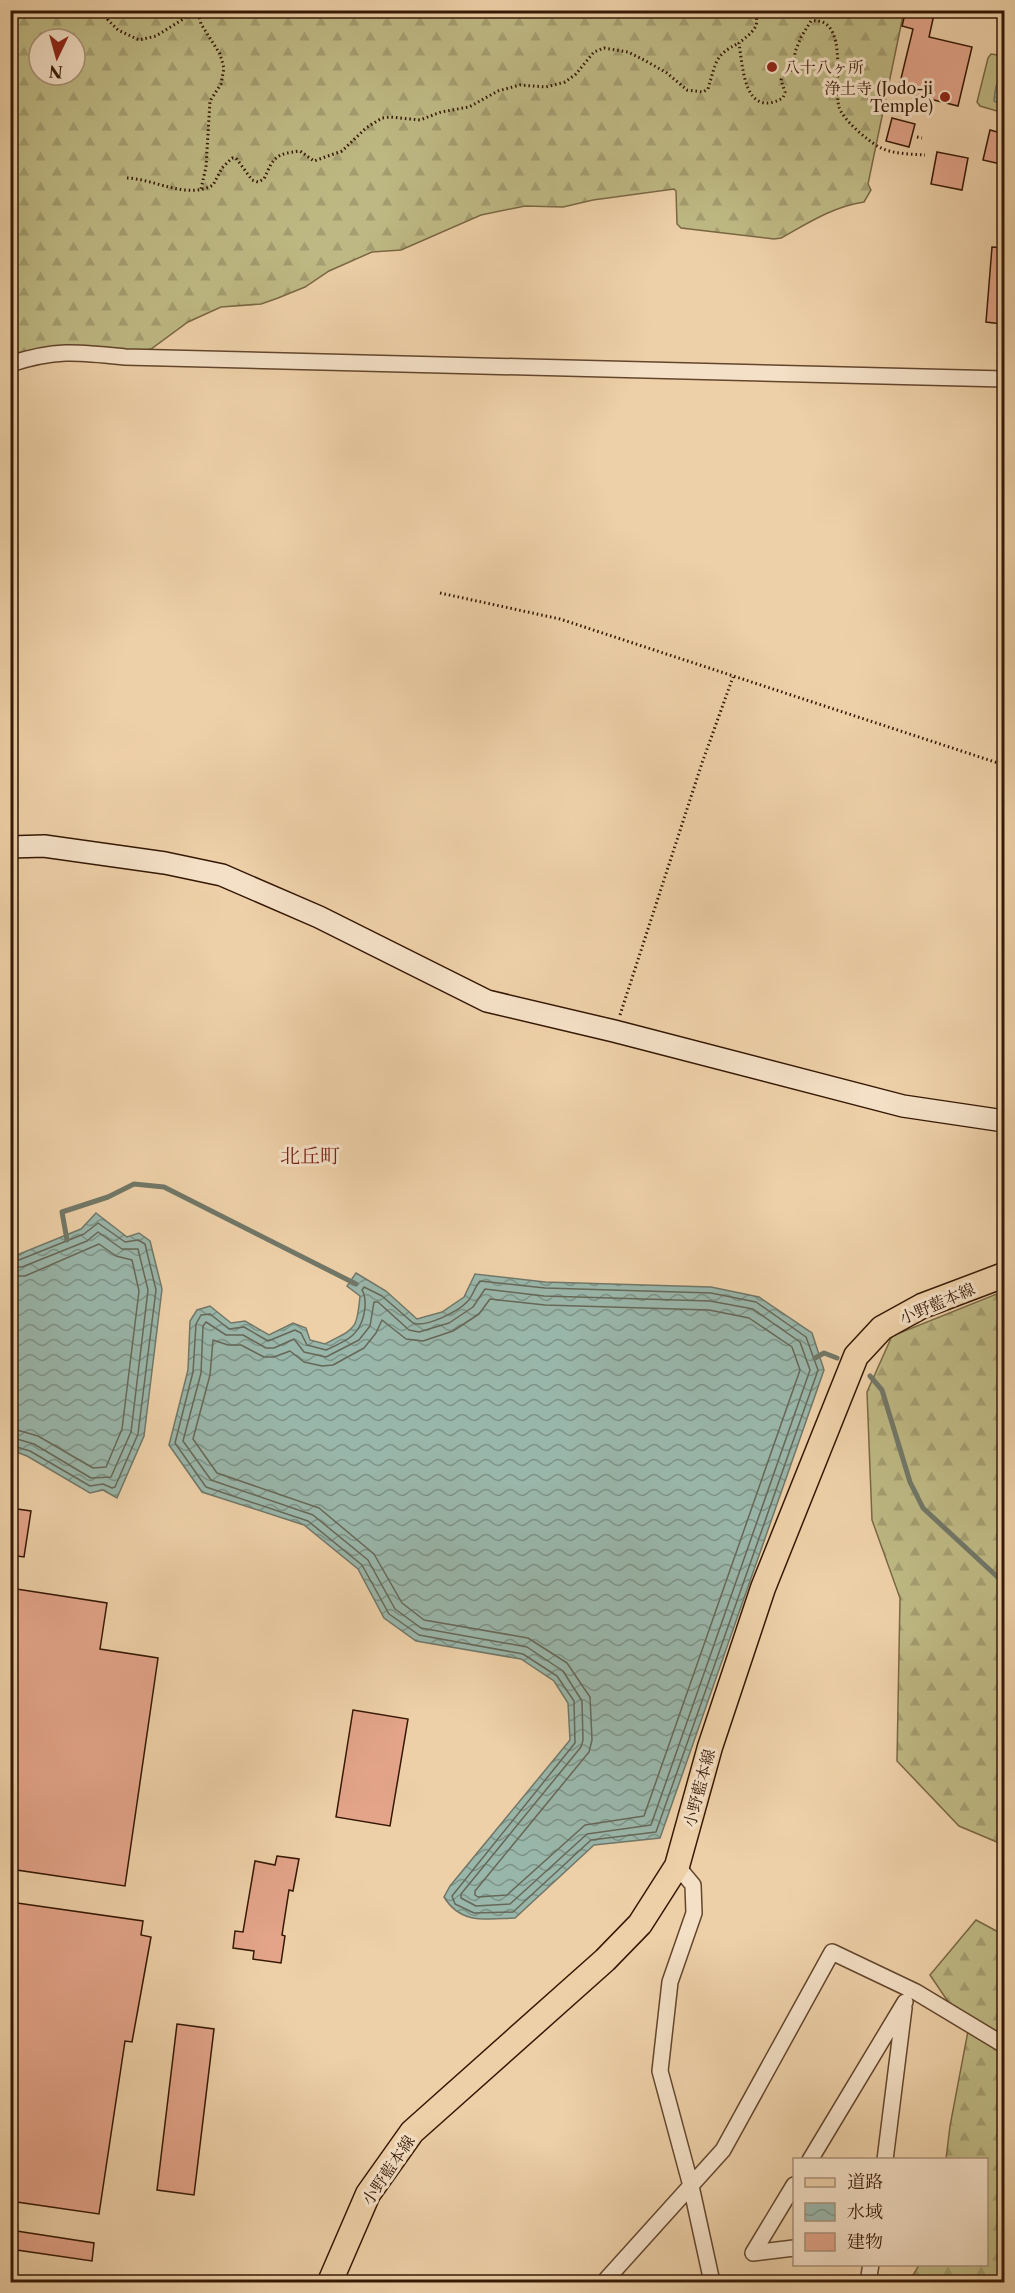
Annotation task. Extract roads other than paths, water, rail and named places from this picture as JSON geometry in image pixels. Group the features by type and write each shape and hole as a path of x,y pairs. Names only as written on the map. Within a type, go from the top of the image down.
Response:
{"main road":[{"name":"小野藍本線","path":"330,2283 368,2194 412,2132 605,1960 640,1924 677,1866 710,1747 763,1587 856,1356 882,1328 922,1306 1005,1275"}],"street":[{"path":"10,364 37,355 69,351 125,357 1005,380"},
{"path":"10,848 44,846 165,863 222,875 319,917 487,1001 614,1031 903,1106 1005,1121"},
{"path":"677,1866 693,1885 694,1912 670,1982 660,2071 691,2186 712,2283"},
{"path":"604,2283 723,2150 832,1952 906,1995 1005,2045"},
{"path":"811,2158 906,1995"},
{"path":"885,2158 906,1995"},
{"path":"793,2188 753,2253 793,2248"},
{"path":"868,2283 871,2266"}],"water":[{"path":"1004,72 1004,106 994,101 995,89"},
{"path":"96,1213 127,1237 139,1233 150,1241 162,1289 144,1436 117,1498 103,1490 90,1493 27,1456 11,1450 11,1250 17,1255 81,1229"},
{"path":"356,1273 386,1291 417,1319 442,1312 464,1297 475,1274 545,1282 711,1287 759,1297 812,1333 824,1370 660,1838 594,1845 515,1918 485,1919 467,1916 458,1912 444,1897 450,1886 570,1740 568,1703 554,1681 521,1659 416,1641 384,1618 358,1569 304,1525 202,1492 169,1445 188,1370 190,1321 197,1310 210,1306 231,1323 245,1321 269,1335 293,1323 306,1328 310,1340 325,1344 348,1331 356,1322 360,1296 347,1286"}],"waterway":[{"path":"67,1240 62,1212 108,1197 134,1184 164,1187 356,1284"},
{"path":"815,1358 824,1353 837,1358"},
{"path":"870,1376 882,1390 910,1482 923,1508 1004,1583"}],"place":[{"name":"八十八ヶ所","path":"772,67"},
{"name":"浄土寺 (Jodo-ji Temple)","path":"945,97"}],"district":[{"name":"北丘町","path":"310,1156"}]}
